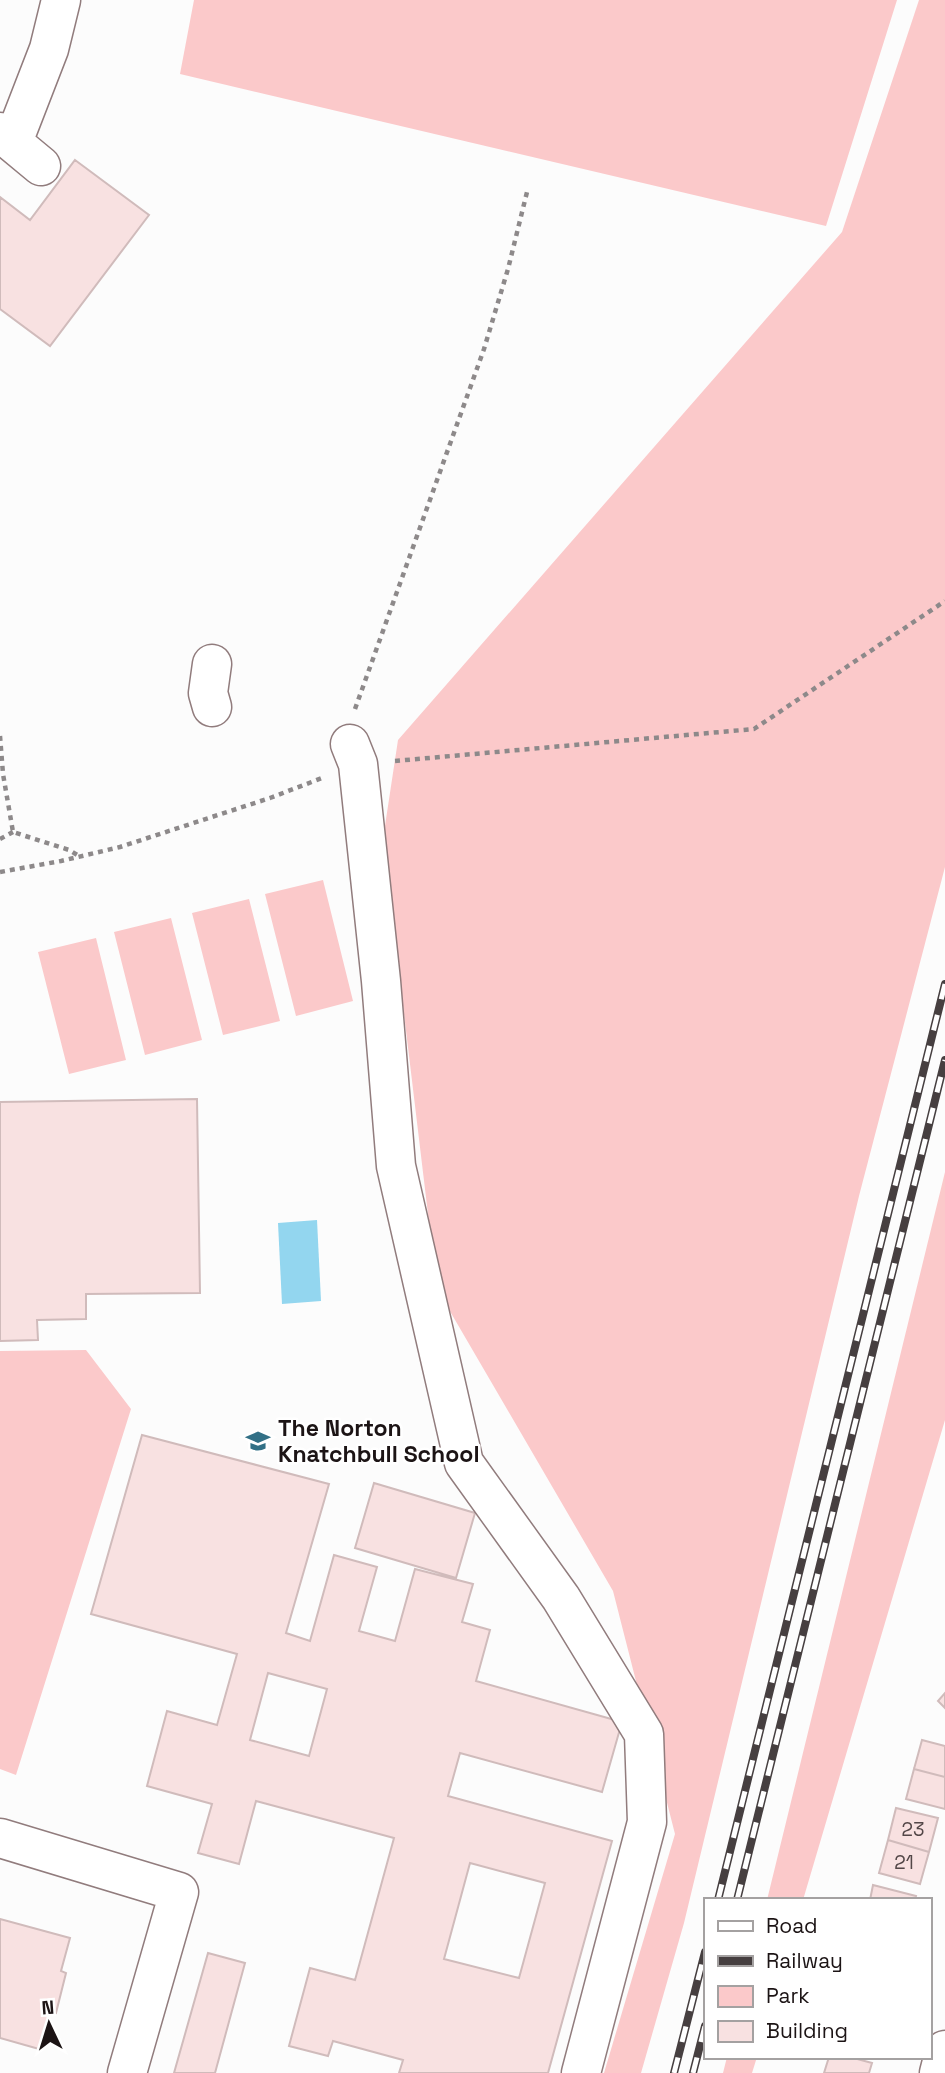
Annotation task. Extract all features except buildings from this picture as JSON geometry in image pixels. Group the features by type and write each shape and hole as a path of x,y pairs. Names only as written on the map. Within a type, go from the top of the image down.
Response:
{"street":[{"path":"41,166 6,137 49,49 61,0"},
{"path":"212,664 208,693 212,707"},
{"path":"354,754 381,981 396,1166 464,1462 561,1598 644,1734 647,1822 581,2073"},
{"path":"0,1838 179,1892 127,2073"},
{"path":"939,2073 945,2050"}],"path":[{"path":"354,754 351,721 484,349 528,188"},
{"path":"0,872 120,848 270,798 354,754 754,729 945,601"},
{"path":"0,736 3,774 13,832"},
{"path":"0,839 13,832 80,856"}],"green space":[{"path":"194,0 897,0 826,226 180,74"},
{"path":"919,0 945,0 945,867 859,1196 684,1923 641,2073 604,2073 675,1834 613,1591 437,1289 383,839 398,740 842,232"},
{"path":"323,880 353,1001 296,1016 265,894"},
{"path":"249,899 280,1021 223,1035 192,913"},
{"path":"171,918 202,1040 145,1055 114,932"},
{"path":"96,938 126,1060 69,1074 38,952"},
{"path":"945,1172 945,1420 804,1898 767,1898"},
{"path":"86,1350 131,1409 16,1775 0,1769 0,1351"},
{"path":"726,2059 756,2059 752,2073 723,2073"}],"water":[{"path":"317,1220 321,1301 282,1304 278,1223"}],"railway":[{"path":"718,1898 945,984"},
{"path":"737,1898 945,1060"},
{"path":"674,2073 704,1956"},
{"path":"693,2073 704,2030"}],"place":[{"name":"The Norton Knatchbull School","path":"258,1441"}]}
